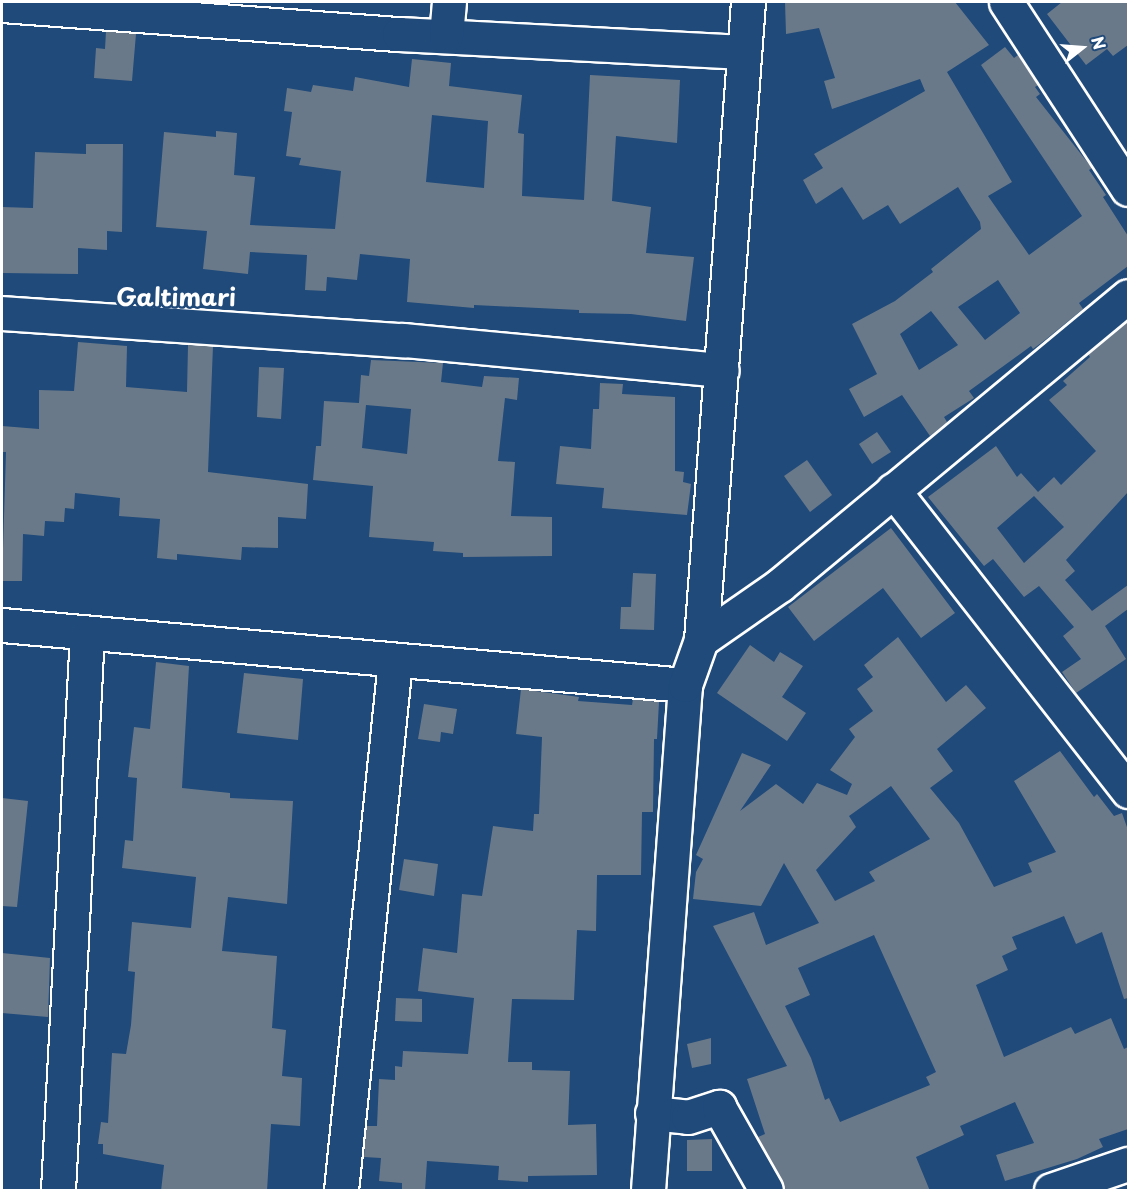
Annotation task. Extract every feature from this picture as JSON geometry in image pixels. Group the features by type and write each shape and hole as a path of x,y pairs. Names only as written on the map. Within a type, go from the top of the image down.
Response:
{"street":[{"path":"446,36 449,2"},
{"path":"648,1191 651,1113 685,685 701,640 748,2"},
{"path":"1005,2 1128,189"},
{"path":"2,5 446,36 744,52"},
{"path":"701,640 780,585 1128,296"},
{"path":"2,313 403,339 722,370"},
{"path":"893,490 1128,791"},
{"path":"2,625 685,685"},
{"path":"58,1191 87,633"},
{"path":"341,1191 395,661"},
{"path":"651,1113 688,1117 719,1107 766,1191"},
{"path":"1051,1191 1128,1164"}],"building":[{"path":"785,2 955,2 989,45 947,72 1012,182 988,196 1029,255 1082,216 981,65 1005,47 1014,58 1018,55 1038,85 1035,87 1040,94 1036,97 1092,168 1089,170 1106,195 1103,197 1128,236 1128,266 1079,303 1083,309 1045,340 1033,349 1031,346 969,391 974,398 944,417 947,422 930,436 902,395 864,417 849,389 877,374 852,324 895,301 933,272 931,269 981,229 980,222 958,187 900,224 888,205 863,220 842,187 816,204 803,180 823,168 814,154 925,91 920,79 832,109 824,81 835,78 819,28 786,34","holes":["998,280 1020,313 985,340 958,307","931,311 958,345 919,370 900,334"]},
{"path":"1062,2 1128,2 1128,45 1113,56 1107,49 1086,65 1047,14"},
{"path":"106,31 136,34 132,81 94,78 96,48 105,49"},
{"path":"412,59 451,63 449,86 522,95 518,133 524,134 522,196 584,200 590,75 680,80 677,143 616,136 612,201 651,207 646,253 694,257 686,321 631,314 579,313 579,310 474,305 474,308 407,302 410,259 360,254 357,280 327,277 326,291 305,290 307,255 250,252 248,274 203,269 207,231 156,227 164,132 216,137 216,131 237,133 234,175 255,177 250,225 335,229 341,171 299,165 301,158 286,156 292,112 284,111 287,88 311,92 313,85 353,91 355,77 409,87","holes":["432,115 488,121 484,188 426,182"]},
{"path":"86,144 123,144 122,232 107,231 107,250 78,248 78,274 2,273 2,207 33,208 35,152 86,154"},
{"path":"1128,320 1128,492 1066,560 1075,571 1065,580 1092,611 1128,585 1128,609 1105,626 1126,659 1076,693 1062,672 1081,659 1063,636 1074,627 1039,586 1024,597 993,559 984,566 928,497 996,446 1017,477 1021,473 1038,492 1054,477 1061,485 1096,451 1049,400 1067,385 1063,381 1090,357 1088,354","holes":["1034,496 1064,527 1024,563 997,528"]},
{"path":"78,342 127,346 126,387 187,392 188,345 213,346 208,472 308,484 306,519 278,517 278,548 242,547 241,560 177,554 177,560 157,558 160,519 119,516 120,498 75,493 74,509 65,508 64,522 45,521 44,536 23,534 22,581 2,581 6,452 2,452 2,426 39,429 39,390 74,391"},
{"path":"371,360 443,363 441,382 482,387 484,376 519,378 517,400 505,398 498,461 515,462 511,516 552,517 552,556 463,557 463,553 433,551 434,542 369,537 373,486 313,480 316,446 321,446 324,401 359,403 361,375 369,376","holes":["366,405 411,409 407,454 362,448"]},
{"path":"259,367 284,368 281,419 257,417"},
{"path":"600,383 623,384 622,394 675,397 675,471 684,472 683,482 691,484 687,515 602,508 604,488 556,484 560,446 591,449 593,409 599,409"},
{"path":"877,432 891,452 872,464 859,444"},
{"path":"807,460 832,495 810,512 784,476"},
{"path":"891,528 955,613 921,638 883,588 814,641 788,607"},
{"path":"633,573 656,574 654,630 620,629 621,607 631,607"},
{"path":"898,637 946,702 966,685 986,708 937,749 953,771 930,788 959,823 994,887 1032,872 1028,863 1056,852 1014,781 1060,751 1094,797 1097,794 1114,816 1122,813 1128,830 1128,998 1124,999 1102,932 1076,944 1064,916 1012,937 1017,949 1002,956 1008,970 976,985 1004,1057 1071,1027 1075,1034 1111,1018 1124,1049 1128,1047 1128,1129 1099,1139 1103,1147 1077,1159 1005,1181 996,1155 1034,1143 1015,1102 960,1126 964,1135 916,1157 930,1191 786,1191 758,1137 765,1134 747,1079 787,1066 713,926 754,912 766,945 819,923 784,863 761,906 693,899 696,872 703,859 696,855 742,753 771,765 740,811 776,784 803,804 817,783 847,795 852,784 830,770 855,737 849,729 873,711 857,689 873,677 864,665","holes":["891,786 930,839 869,872 875,881 835,901 816,870 856,827 849,816","874,935 936,1072 926,1077 930,1085 840,1122 829,1098 825,1100 811,1058 785,1006 810,995 798,968"]},
{"path":"750,645 774,662 780,652 803,666 782,697 806,713 787,741 717,693"},
{"path":"156,662 189,666 182,788 230,793 230,798 293,801 287,904 228,897 222,951 277,956 272,1028 286,1030 282,1076 302,1078 300,1126 271,1124 267,1191 161,1191 164,1165 103,1154 103,1144 98,1144 101,1122 108,1123 112,1053 126,1054 131,1025 135,972 128,971 132,922 191,928 196,877 122,868 125,840 133,841 137,778 128,777 134,727 150,729"},
{"path":"244,673 303,679 298,740 237,733"},
{"path":"521,689 579,697 578,701 632,705 633,699 659,702 657,739 654,739 653,812 642,812 641,875 597,875 596,931 577,930 574,1000 512,999 508,1062 532,1062 532,1070 570,1071 568,1125 596,1124 597,1175 528,1176 528,1182 498,1180 499,1166 427,1161 425,1191 402,1191 402,1183 379,1181 381,1158 364,1157 366,1126 377,1126 379,1079 395,1080 395,1066 402,1067 403,1051 468,1054 474,998 418,991 423,948 457,953 462,894 482,896 493,826 533,831 534,814 539,814 542,737 516,734"},
{"path":"424,704 457,709 453,734 441,732 440,742 418,739"},
{"path":"2,798 28,801 17,907 2,906"},
{"path":"404,859 438,864 434,896 399,890"},
{"path":"2,953 50,958 48,1017 2,1013"},
{"path":"396,998 422,999 422,1022 395,1021"},
{"path":"711,1038 711,1064 692,1068 687,1044"},
{"path":"712,1139 712,1171 687,1171 687,1140"}],"district":[{"name":"Galtimari","path":"176,297"}]}
